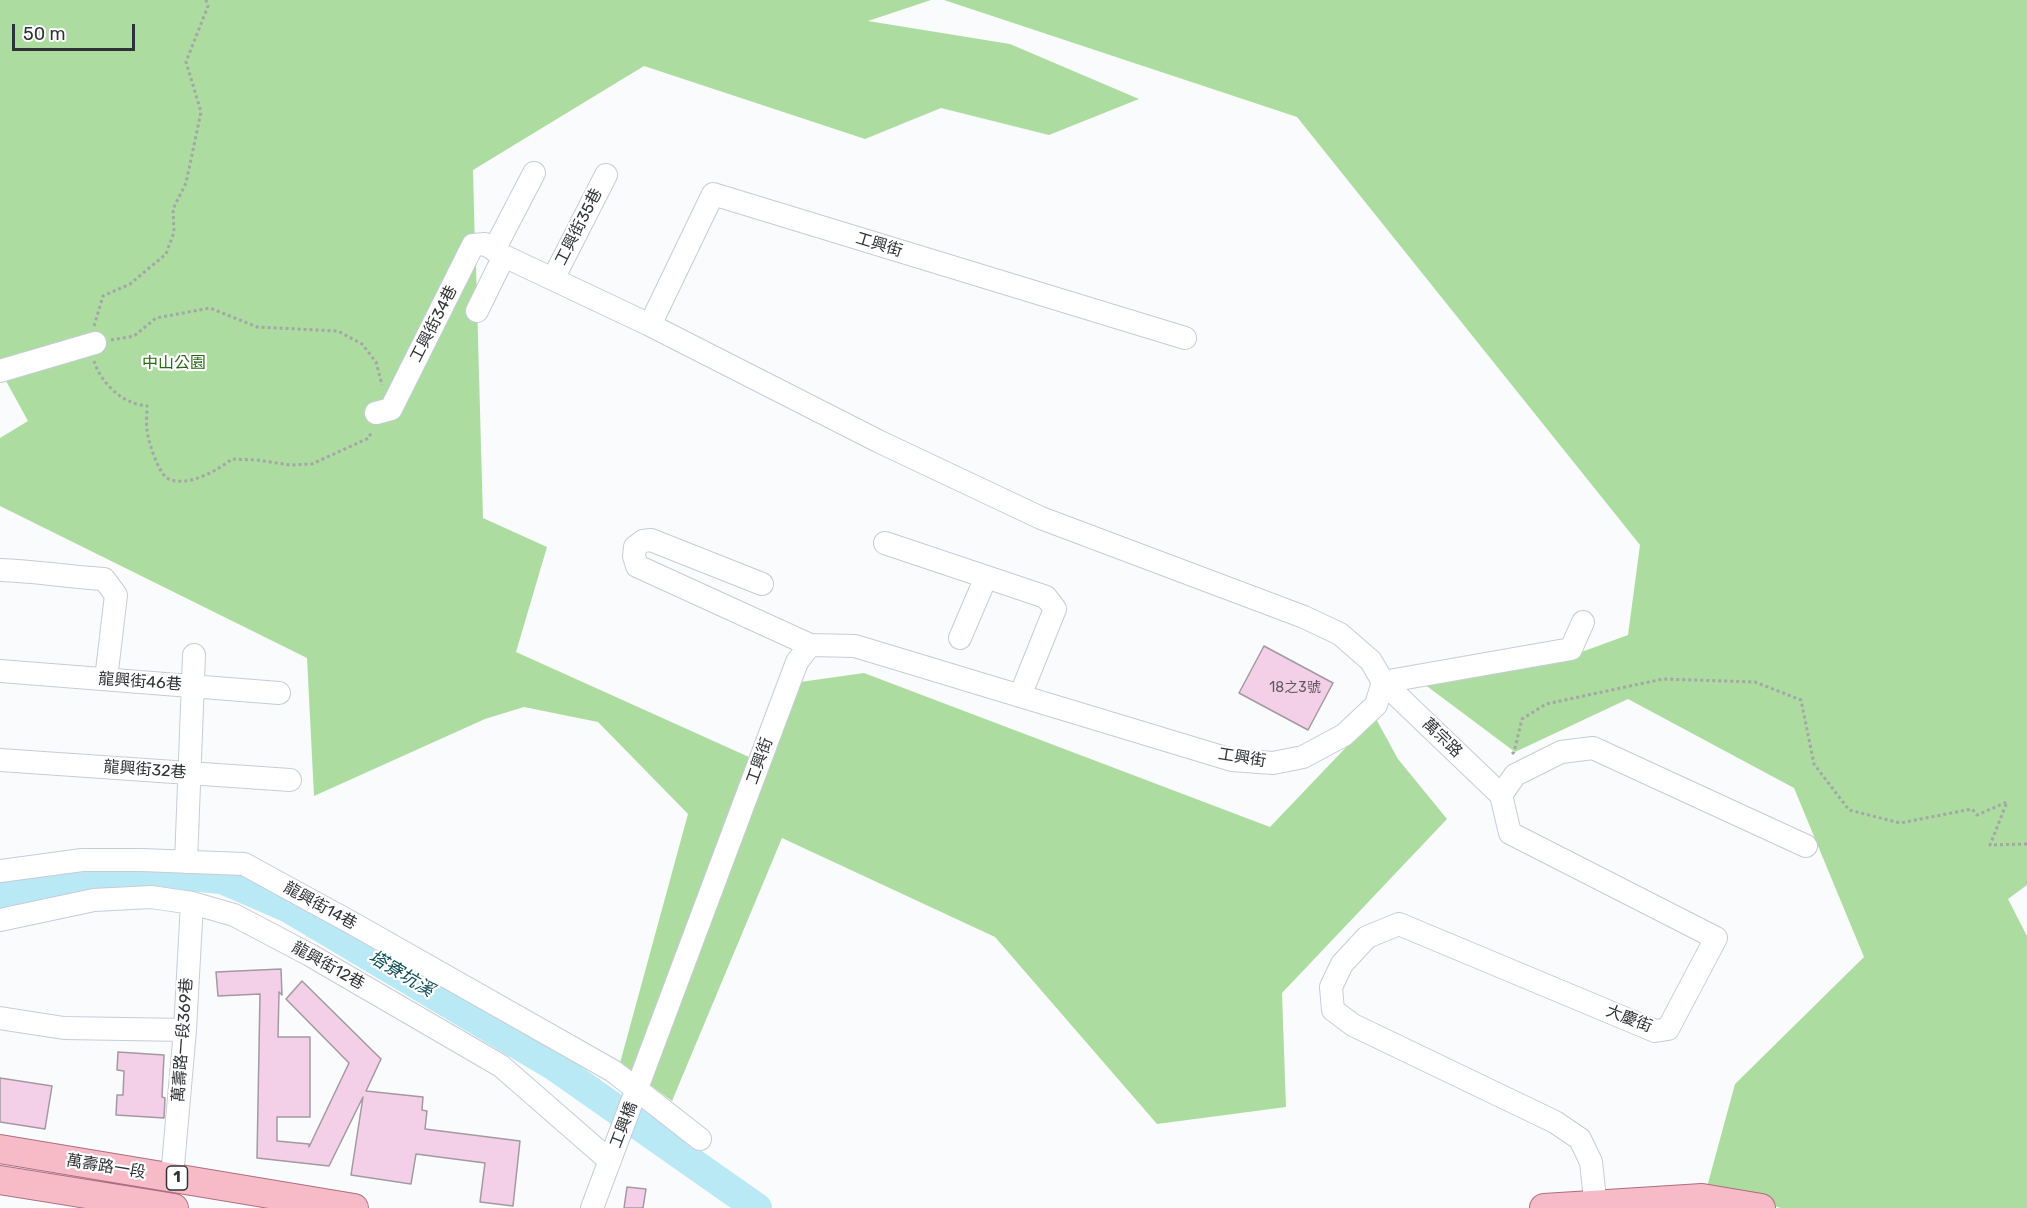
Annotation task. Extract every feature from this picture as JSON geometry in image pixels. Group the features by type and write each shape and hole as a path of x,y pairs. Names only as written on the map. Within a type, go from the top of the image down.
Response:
{"main road":[{"name":"萬壽路一段","path":"0,1149 354,1208"},
{"name":"萬壽路一段","path":"0,1180 65,1199 174,1208"},
{"path":"1544,1208 1702,1198 1761,1208"}],"street":[{"path":"477,311 499,253 534,173"},
{"name":"工興街35巷","path":"553,279 606,175"},
{"name":"工興街","path":"650,325 713,194 1185,338"},
{"name":"工興街34巷","path":"376,414 391,409 473,245 485,244 499,253"},
{"path":"499,253 650,325 878,441 1041,518 1304,617 1340,634 1371,661 1383,682 1571,649 1583,622"},
{"path":"0,372 92,343"},
{"path":"762,584 651,540 643,541 635,547 634,556 637,566 810,645"},
{"path":"885,543 1046,597 1055,609 1020,696"},
{"path":"0,570 34,571 104,579 116,596 106,679"},
{"path":"960,638 986,577"},
{"name":"工興街","path":"637,1090 797,662 810,645 855,646 1232,760 1272,763 1303,757 1344,735 1376,705 1383,682"},
{"path":"186,862 194,655"},
{"name":"龍興街46巷","path":"0,671 279,693"},
{"name":"萬宗路","path":"1383,682 1494,788"},
{"path":"1494,788 1561,752 1593,748 1806,846"},
{"name":"龍興街32巷","path":"0,760 290,780"},
{"name":"大慶街","path":"1494,788 1510,832 1716,938 1668,1029 1655,1030 1399,924 1367,937 1342,964 1331,987 1333,1010 1353,1025 1555,1122 1580,1139 1591,1162 1596,1206"},
{"name":"龍興街14巷","path":"0,872 82,860 244,864 614,1071 700,1139"},
{"name":"龍興街12巷","path":"0,920 94,900 151,897 192,903 234,915 310,955 501,1066 610,1161"},
{"name":"萬壽路一段369巷","path":"172,1178 185,1030 192,903"},
{"path":"0,1018 64,1028 185,1030"},
{"name":"工興橋","path":"610,1161 637,1090"},
{"path":"592,1208 610,1161"}],"path":[{"path":"92,343 134,336 156,318 210,308 257,327 338,332 362,344 376,362 383,389 369,438 312,464 290,465 232,459 216,471 194,480 174,480 165,477 158,465 147,432 147,406 128,401 112,389 96,369 92,343 103,296 129,284 166,254 174,232 173,209 186,183 201,112 186,62 208,6 206,0"},
{"path":"1494,788 1514,752 1522,719 1546,704 1663,679 1755,682 1801,700 1814,764 1849,810 1900,824 1972,809 1977,815 2007,802 1990,844 2027,844"}],"green space":[{"name":"中山公園","path":"0,0 931,0 868,21 1010,44 1139,99 1049,135 941,108 865,139 644,66 473,170 475,249 481,250 476,266 483,518 547,547 516,652 749,757 779,685 864,673 1270,827 1375,717 1398,759 1447,819 1282,993 1286,1107 1157,1124 995,937 782,838 672,1101 620,1063 688,814 598,722 524,707 485,719 314,796 307,658 0,506 0,438 28,421 0,370"},
{"path":"944,0 2027,0 2027,885 2008,899 2027,936 2027,1208 1781,1208 1707,1187 1735,1084 1864,957 1794,788 1628,699 1515,752 1424,684 1554,662 1628,635 1640,545 1297,117"}],"building":[{"path":"1264,646 1333,683 1308,730 1239,693"},
{"path":"281,969 282,995 279,992 278,1037 310,1037 310,1117 277,1117 277,1141 309,1144 309,1147 349,1063 286,999 302,981 381,1059 366,1091 423,1097 422,1110 427,1111 425,1129 520,1141 513,1206 480,1202 485,1163 416,1154 411,1184 351,1175 363,1097 329,1166 257,1158 260,994 218,996 216,972"},
{"path":"118,1052 164,1055 162,1097 165,1098 164,1118 116,1115 117,1095 123,1095 124,1071 117,1070"},
{"path":"0,1078 52,1086 45,1129 0,1122"},
{"path":"627,1187 646,1189 643,1208 624,1208"}],"waterway":[{"name":"塔寮坑溪","path":"0,894 145,872 222,879 289,908 553,1065 757,1208"}]}
